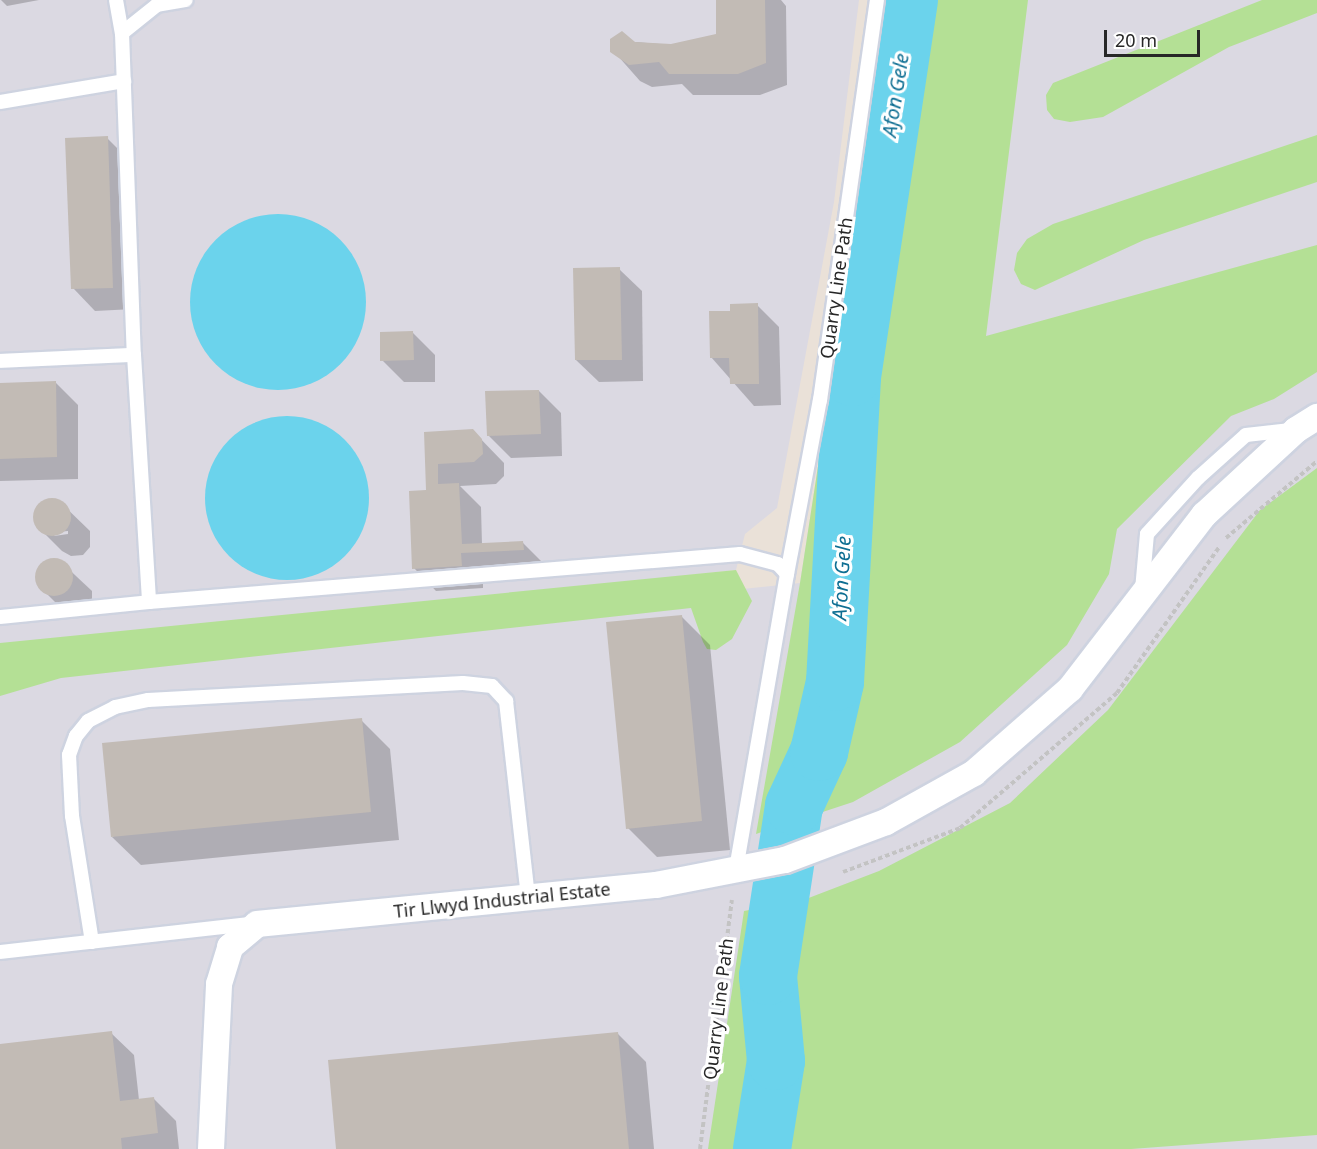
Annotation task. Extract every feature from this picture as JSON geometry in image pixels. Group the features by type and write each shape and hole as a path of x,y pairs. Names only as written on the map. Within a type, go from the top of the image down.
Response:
{"street":[{"name":"Tir Llwyd Industrial Estate","path":"257,924 656,885 741,868 829,846 886,822 974,773 1070,689 1142,592 1204,515 1306,423"},
{"path":"211,1149 219,984 230,947 257,924"}],"lane":[{"path":"116,0 122,33 134,355 149,602"},
{"path":"122,33 157,5 186,0"},
{"name":"Quarry Line Path","path":"741,868 787,574 820,400 877,0"},
{"path":"0,102 124,81"},
{"path":"0,361 134,355"},
{"path":"0,617 149,602 740,554 778,564 787,574"},
{"path":"92,942 72,816 69,755 76,736 88,721 115,707 148,700 394,685 463,683 492,686 506,701 528,897"},
{"name":"Tir Llwyd Industrial Estate","path":"0,952 257,924"}],"path":[{"name":"Quarry Line Path","path":"700,1149 741,868"}],"shaded area":[{"path":"0,0 859,0 834,202 777,508 745,534 736,570 0,649"},
{"path":"890,0 1317,0 1317,1149 0,1149 0,667 800,583"}],"green space":[{"path":"890,0 1028,0 986,336 1317,245 1317,372 1274,399 1231,416 1117,529 1109,574 1067,645 960,742 853,802 756,834 800,583"},
{"path":"1262,0 1317,0 1317,13 1229,47 1103,117 1070,122 1054,119 1047,110 1046,95 1053,83"},
{"path":"1317,135 1317,182 1144,240 1035,290 1021,284 1014,270 1017,253 1027,239 1053,224"},
{"path":"1317,468 1317,1135 1131,1149 708,1149 744,911 806,899 879,871 1010,803 1108,710 1260,510"},
{"path":"736,570 752,601 732,639 716,650 707,649 691,608 61,678 0,696 0,643"}],"water":[{"path":"278,214 312,221 327,229 340,240 351,253 359,268 366,302 359,336 351,351 340,364 327,375 312,383 278,390 244,383 229,375 216,364 205,351 197,336 190,302 197,268 205,253 216,240 229,229 244,221"},
{"path":"287,416 303,417 319,422 345,440 363,466 368,482 368,514 363,530 345,556 319,574 303,579 287,580 271,579 255,574 229,556 211,530 206,514 205,498 206,482 211,466 229,440 255,422 271,417"}],"building":[{"path":"716,0 765,0 766,63 738,74 669,74 659,62 629,65 610,52 610,39 622,31 635,42 671,44 716,34"},
{"path":"108,136 113,288 71,289 65,138"},
{"path":"620,267 622,360 575,360 573,268"},
{"path":"758,303 759,384 730,384 729,358 710,358 709,311 730,311 730,304"},
{"path":"413,331 414,360 380,361 380,332"},
{"path":"56,381 57,457 0,459 0,383"},
{"path":"539,390 541,434 487,436 485,391"},
{"path":"473,429 482,439 483,454 474,462 438,464 438,484 459,483 462,544 523,541 524,550 461,553 462,566 412,569 409,491 426,490 424,432"},
{"path":"52,498 65,504 71,517 65,530 52,536 39,530 33,517 39,504"},
{"path":"54,558 67,564 73,577 67,590 54,596 41,590 35,577 41,564"},
{"path":"682,615 702,821 626,829 606,622"},
{"path":"362,718 371,812 111,837 102,743"},
{"path":"112,1031 120,1101 154,1097 158,1133 121,1138 122,1149 0,1149 0,1044"},
{"path":"618,1032 629,1149 336,1149 328,1060"}],"waterway":[{"name":"Afon Gele","path":"762,1149 776,1061 768,976 794,806 819,752 835,682 852,377 909,0"}]}
